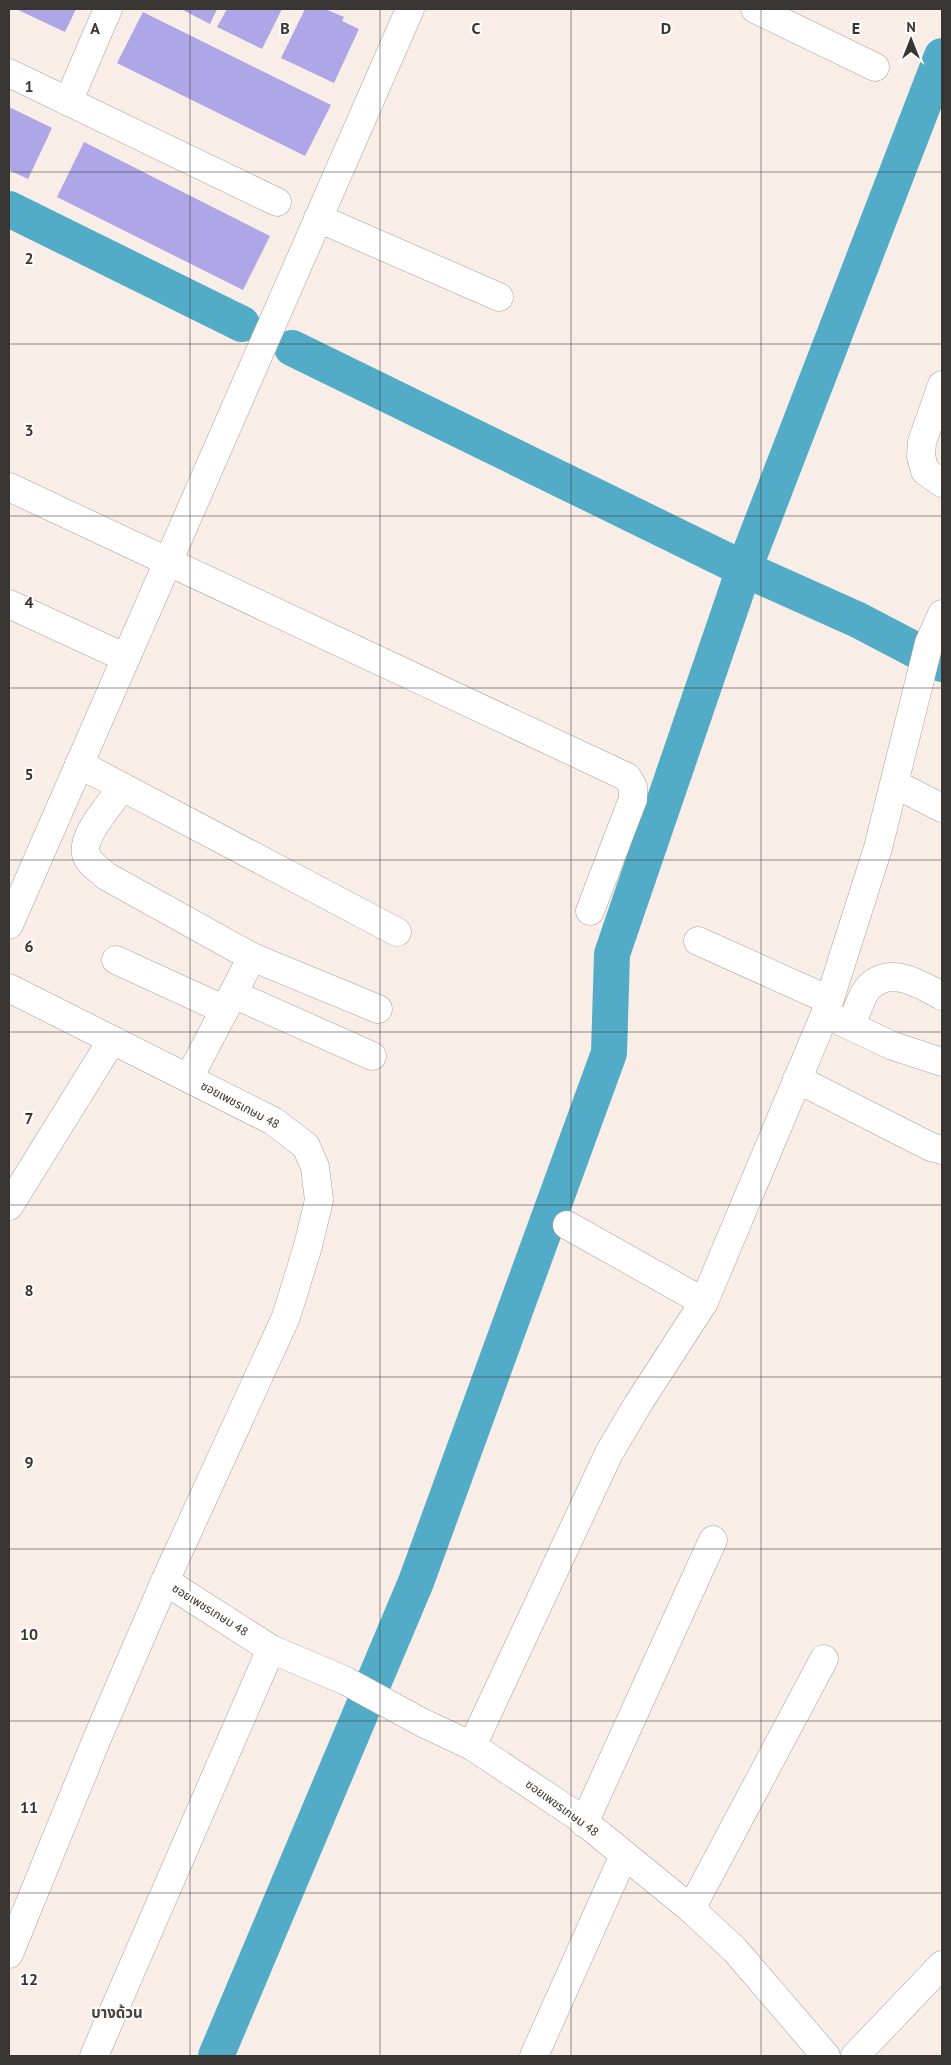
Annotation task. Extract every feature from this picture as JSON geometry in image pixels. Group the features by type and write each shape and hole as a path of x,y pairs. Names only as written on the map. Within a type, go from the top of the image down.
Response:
{"street":[{"path":"68,102 108,9"},
{"path":"9,925 408,9"},
{"path":"754,9 875,67"},
{"path":"9,73 277,202"},
{"path":"318,218 499,297"},
{"path":"942,385 922,442 921,456 925,471 942,483"},
{"path":"9,486 627,777 633,787 633,799 590,911"},
{"path":"9,604 126,658"},
{"path":"472,1746 609,1453 638,1404 704,1302 827,1007 878,848 895,784 919,677 929,643 942,614"},
{"path":"79,764 397,932"},
{"path":"895,784 942,808"},
{"path":"118,793 89,835 84,847 87,859 106,876 252,957 378,1009"},
{"path":"698,941 827,1007 851,1026 893,1046 942,1062"},
{"path":"189,1078 252,957"},
{"path":"116,960 372,1056"},
{"path":"851,1026 868,987 880,980 897,977 910,979 942,996"},
{"name":"ซอยเพชรเกษม 48","path":"9,988 273,1121 306,1146 315,1168 319,1200 308,1246 286,1317 165,1582 272,1649 346,1681 423,1723 472,1746 584,1823 691,1908 735,1950 826,2056"},
{"path":"9,1206 112,1040"},
{"path":"797,1079 931,1147 942,1150"},
{"path":"567,1225 704,1302"},
{"path":"584,1823 713,1540"},
{"path":"9,1951 165,1582"},
{"path":"94,2056 272,1649"},
{"path":"691,1908 824,1659"},
{"path":"534,2056 624,1855"},
{"path":"856,2056 942,1965"}],"building":[{"path":"16,9 76,9 65,32"},
{"path":"181,9 217,9 210,24"},
{"path":"227,9 282,9 262,49 217,27"},
{"path":"305,9 325,9 344,17 342,21 359,29 334,83 281,58"},
{"path":"143,12 331,105 305,156 117,63"},
{"path":"9,107 52,128 28,179 9,170"},
{"path":"84,142 270,236 243,290 57,197"}],"waterway":[{"path":"216,2056 416,1582 609,1053 612,954 744,569 942,56"},
{"path":"9,209 242,324"},
{"path":"292,348 744,569 858,620 942,664"}],"district":[{"name":"บางด้วน","path":"117,2013"}]}
